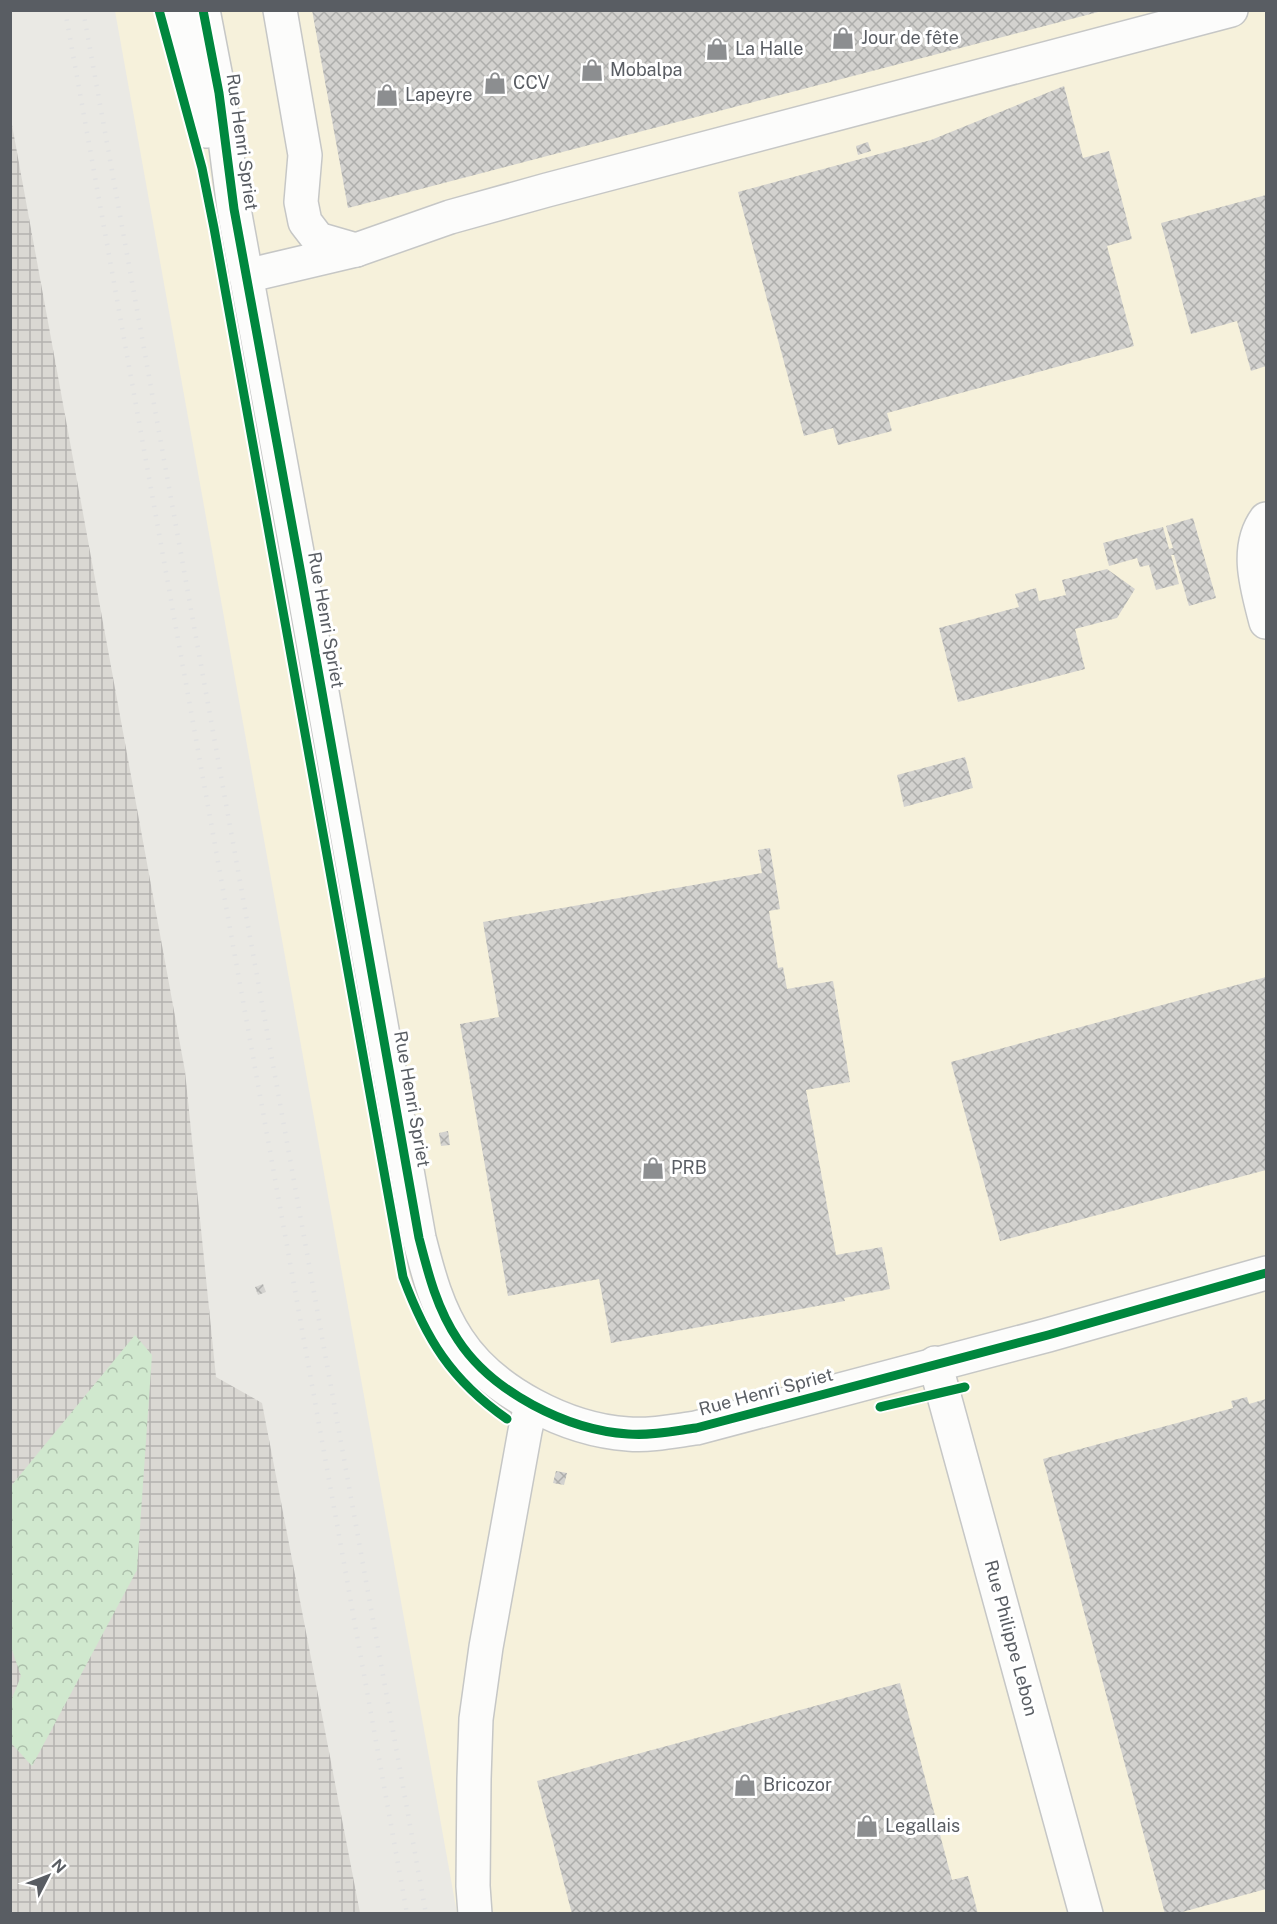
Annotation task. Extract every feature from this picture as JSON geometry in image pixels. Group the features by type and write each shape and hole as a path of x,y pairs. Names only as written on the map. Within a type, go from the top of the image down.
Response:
{"street":[{"name":"Rue Henri Spriet","path":"175,10 206,130 234,209"},
{"name":"Rue Henri Spriet","path":"203,10 219,93 234,209 419,1238 440,1306 458,1340 485,1370 503,1386 531,1405 562,1419 598,1430 629,1435 656,1433 696,1428 1048,1335 1266,1273"},
{"path":"280,10 305,155 301,202 305,222 318,239 356,250"},
{"path":"246,276 356,250 461,214 1231,10"},
{"path":"1266,519 1253,557 1258,592 1266,622"},
{"name":"Rue Philippe Lebon","path":"935,1364 1086,1914"},
{"path":"475,1914 476,1719 494,1600 531,1405"}],"shaded area":[{"path":"115,11 1266,11 1266,1913 457,1913"},
{"path":"10,114 185,1071 216,1377 262,1403 360,1913 11,1913"}],"green space":[{"path":"135,1335 152,1355 137,1570 32,1766 11,1743 11,1701 21,1676 11,1647 11,1486"}],"building":[{"path":"312,10 1102,10 1102,11 348,208"},
{"path":"1064,86 1083,158 1109,151 1132,239 1107,246 1134,346 887,413 892,431 838,445 833,428 804,436 738,192 931,140"},
{"path":"868,142 871,151 858,155 856,146"},
{"path":"1266,195 1266,366 1251,371 1237,321 1191,334 1161,223"},
{"path":"1193,518 1216,598 1189,606 1174,555 1171,555 1179,584 1156,590 1149,565 1140,567 1137,558 1109,566 1103,543 1163,527 1169,549 1173,548 1166,526"},
{"path":"1107,569 1135,589 1117,618 1075,629 1085,669 958,702 939,628 1019,607 1015,594 1036,588 1039,601 1066,595 1062,580"},
{"path":"965,757 973,788 904,807 897,775"},
{"name":"PRB","path":"770,848 780,909 769,911 778,968 783,967 787,989 833,981 850,1082 806,1090 836,1255 882,1247 890,1289 844,1298 845,1301 611,1343 599,1279 508,1296 460,1024 499,1017 483,922 762,873 758,850"},
{"path":"1266,977 1266,1170 1000,1241 951,1062"},
{"path":"448,1131 450,1145 441,1146 439,1133"},
{"path":"263,1284 266,1292 258,1295 255,1287"},
{"path":"1247,1397 1249,1404 1266,1399 1266,1889 1175,1914 1165,1914 1043,1459 1233,1408 1231,1401"},
{"path":"556,1471 567,1473 564,1485 553,1483"},
{"path":"900,1683 952,1880 968,1876 978,1914 572,1914 537,1781"}],"railway":[{"path":"65,10 407,1914"},
{"path":"83,10 426,1914"}],"cycle path":[{"path":"159,10 202,168 214,228 403,1277 421,1320 443,1357 470,1389 507,1419"},
{"path":"203,10 219,93 234,209 419,1238 444,1316 458,1340 473,1359 511,1392 556,1416 605,1431 628,1434 662,1433 696,1428 1048,1335 1266,1273"},
{"path":"880,1407 965,1387"}],"place":[{"name":"Jour de fête","path":"843,38"},
{"name":"La Halle","path":"717,49"},
{"name":"Mobalpa","path":"592,70"},
{"name":"CCV","path":"495,83"},
{"name":"Lapeyre","path":"387,95"},
{"name":"PRB","path":"653,1168"},
{"name":"Bricozor","path":"745,1785"},
{"name":"Legallais","path":"867,1826"}]}
